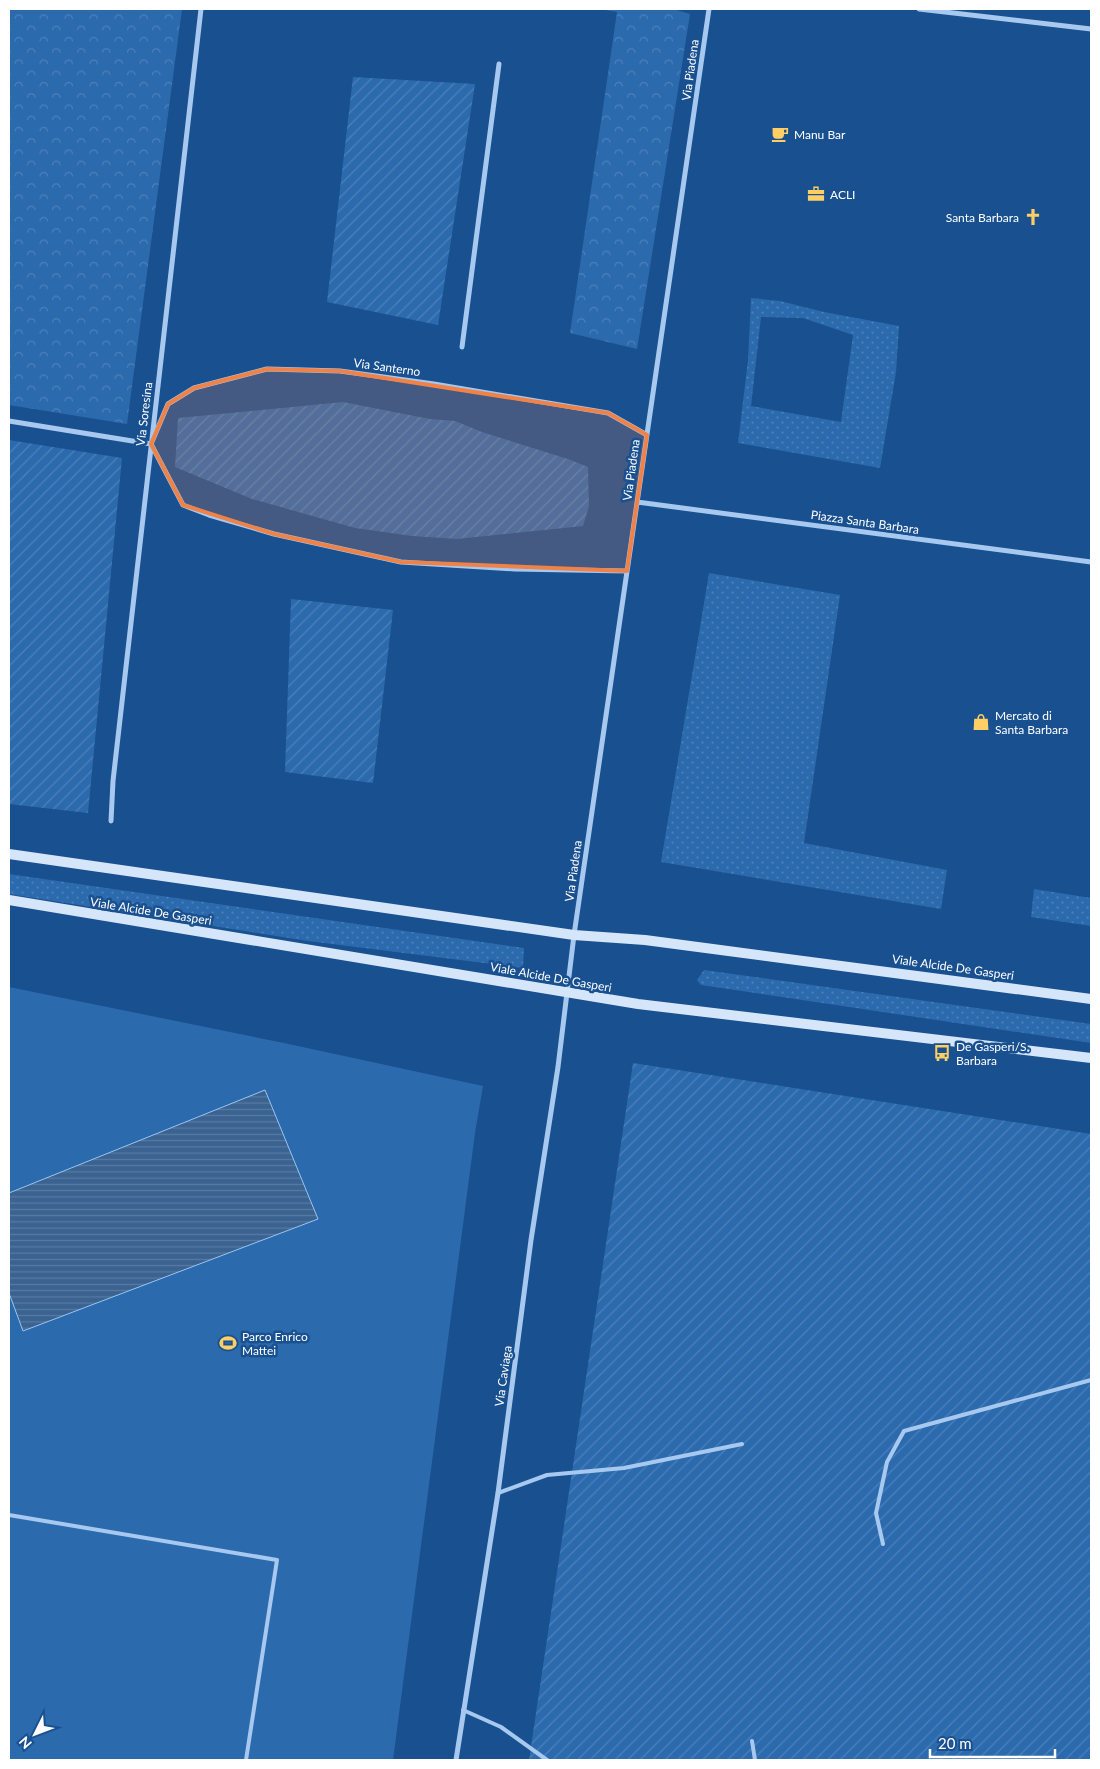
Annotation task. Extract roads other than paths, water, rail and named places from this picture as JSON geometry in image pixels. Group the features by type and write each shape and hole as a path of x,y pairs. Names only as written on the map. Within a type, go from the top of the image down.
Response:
{"street":[{"name":"Via Soresina","path":"111,821 113,781 201,9"},
{"name":"Via Piadena","path":"574,935 709,9"},
{"path":"919,9 1091,29"},
{"path":"462,346 500,64"},
{"name":"Via Santerno","path":"151,444 168,404 201,386 268,370 340,371 434,384 608,413 646,435"},
{"path":"9,422 151,444 183,505 209,515 274,534 401,562 515,569 627,572"},
{"name":"Piazza Santa Barbara","path":"637,502 1091,562"},
{"name":"Viale Alcide De Gasperi","path":"9,854 574,935 654,941 1091,999"},
{"name":"Viale Alcide De Gasperi","path":"9,900 638,1004 1091,1058"},
{"path":"568,993 574,935"},
{"name":"Via Caviaga","path":"456,1760 498,1493 530,1249 568,993"}],"lane":[{"path":"883,1544 876,1513 887,1462 904,1431 1091,1380"},
{"path":"498,1493 546,1475 624,1468 742,1444"},
{"path":"9,1515 277,1560 246,1760"},
{"path":"463,1710 501,1727 547,1760"},
{"path":"752,1741 755,1760"}],"place":[{"name":"Manu Bar","path":"780,134"},
{"name":"ACLI","path":"816,194"},
{"name":"Santa Barbara","path":"1033,217"},
{"name":"Mercato di Santa Barbara","path":"981,722"},
{"name":"De Gasperi/S. Barbara","path":"942,1053"},
{"name":"Parco Enrico Mattei","path":"228,1343"}]}
